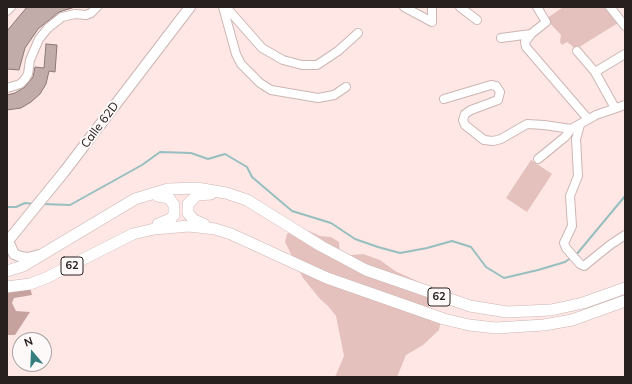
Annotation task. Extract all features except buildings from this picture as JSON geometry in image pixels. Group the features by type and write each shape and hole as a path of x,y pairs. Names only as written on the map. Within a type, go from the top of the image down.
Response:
{"highway":[{"name":"62","path":"7,271 23,266 46,253 118,208 154,192 190,188 226,192 258,206 321,246 366,270 470,306 507,312 551,310 583,303 625,288"},
{"path":"154,192 158,196 169,198 174,205 175,210 170,219 160,222 154,229"},
{"path":"207,228 203,222 194,220 188,213 188,204 190,200 197,195 226,192"},
{"name":"62","path":"7,287 30,284 46,278 96,254 115,242 154,229 183,226 207,228 231,234 327,278 469,325 496,328 544,325 572,320 625,302"}],"main road":[{"name":"Calle 62D","path":"46,253 28,258 21,257 14,254 9,240 64,172 190,7"}],"street":[{"path":"7,11 10,7"},
{"path":"7,88 20,84 25,79 28,74 30,60 39,39 48,28 62,17 75,14 86,15 91,13 97,7"},
{"path":"225,7 262,48 283,60 302,65 317,65 338,51 358,33"},
{"path":"225,7 236,54 241,64 260,83 271,90 318,98 334,96 346,87"},
{"path":"404,7 432,22 432,7"},
{"path":"460,7 477,20"},
{"path":"538,7 546,22 531,34 525,42 526,47 588,119"},
{"path":"610,7 625,26"},
{"path":"501,38 531,34"},
{"path":"577,51 595,72 616,108"},
{"path":"595,72 625,54"},
{"path":"444,99 491,85 496,86 500,92 498,100 471,110 465,114 463,120 465,126 484,140 493,141 501,139 527,124 571,129"},
{"path":"538,159 565,137 571,129 588,119 625,105"},
{"path":"580,125 576,139 578,176 570,196 572,226 564,243 566,248 580,264 584,266 610,244 625,235"}],"shaded area":[{"path":"563,7 604,7 618,23 576,49 567,42 562,45 560,42 561,35 546,19"},
{"path":"531,160 552,174 527,212 506,198"},
{"path":"296,229 309,231 320,236 331,237 339,242 340,256 363,254 380,260 395,271 430,287 434,297 427,310 442,315 439,330 423,345 406,355 397,377 335,377 344,356 336,316 303,278 285,242 287,234"},
{"path":"30,287 32,295 14,298 12,303 16,311 30,312 17,332 12,332 12,335 7,335 7,290"}],"waterway":[{"path":"42,204 70,205 142,165 160,152 191,153 208,159 225,154 247,167 252,177 292,211 331,223 355,239 378,247 400,253 452,241 471,247 486,267 504,278 565,262 572,257"},
{"path":"576,255 625,196"},
{"path":"7,207 16,207 25,203 34,204"}]}
